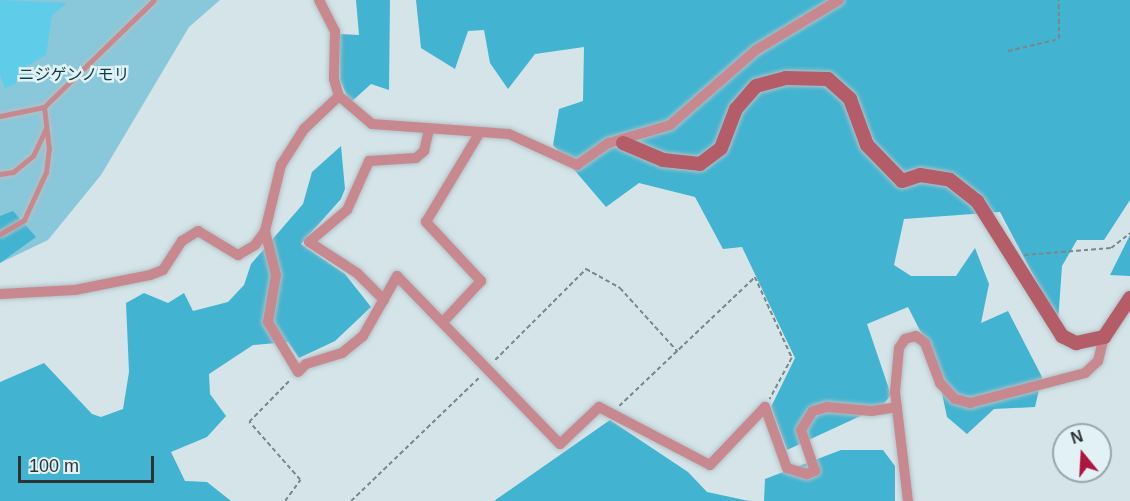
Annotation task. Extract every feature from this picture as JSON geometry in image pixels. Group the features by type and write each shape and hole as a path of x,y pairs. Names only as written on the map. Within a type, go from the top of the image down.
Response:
{"street":[{"path":"319,0 335,31 334,79 339,96 372,124 429,130 509,134 577,165 609,143 624,142 663,160 700,164 721,148 736,109 756,86 786,78 828,78 850,99 876,157 902,181 935,176 964,188 1062,336 1076,343 1104,337"},
{"path":"624,142 632,135 670,125 756,50 839,0"},
{"path":"0,294 75,290 156,273 173,259 182,241 198,231 238,255 255,245 265,231 281,165 304,129 339,96"},
{"path":"384,300 357,273 309,242 347,210 369,162 416,158 424,151 429,130"},
{"path":"442,322 481,281 426,222 480,132"},
{"path":"265,231 276,275 268,322 298,372 306,364 342,352 363,336 397,276 560,444 599,407 710,465 765,407 787,468 807,474 815,471 801,430 813,411 827,407 872,411 897,407"},
{"path":"908,501 897,407 897,367 905,339 916,336 924,343 940,383 955,399 970,403 1085,373 1098,361 1104,337 1128,307"}],"lane":[{"path":"0,116 44,107 154,0"},
{"path":"0,234 24,220 39,190 48,161 44,107"},
{"path":"0,174 13,172 33,156 47,127"}],"path":[{"path":"1008,51 1059,39 1058,0"},
{"path":"1011,258 1048,250 1084,253 1111,248 1130,233"},
{"path":"351,501 586,270 620,288 678,352"},
{"path":"612,413 754,277 792,358 765,407"},
{"path":"285,501 300,480 249,422 298,372"}],"green space":[{"name":"ニジゲンノモリ","path":"0,0 220,0 189,27 101,175 48,240 0,263"}],"shaded area":[{"path":"0,0 67,3 52,15 46,55 19,70 16,83 5,88 0,75"},
{"path":"356,0 390,0 389,90 371,84 350,103 340,80 340,34 359,35"},
{"path":"416,0 1130,0 1130,200 1104,240 1077,240 1062,266 1058,322 1000,212 904,219 894,265 911,276 956,276 975,248 989,284 981,323 1008,311 1042,377 1035,407 994,409 967,434 947,417 935,360 908,307 867,324 891,395 882,406 787,450 771,407 795,358 742,247 723,249 695,197 639,183 606,207 553,145 559,109 583,101 584,47 535,54 508,89 490,63 484,30 468,31 455,69 421,48"},
{"path":"341,146 345,189 341,199 301,244 345,274 371,307 335,341 299,358 288,342 253,345 209,374 210,394 226,416 207,437 171,452 185,481 207,482 231,501 0,501 0,382 44,363 92,414 101,417 123,409 129,372 126,303 144,293 168,303 184,293 193,311 228,302 244,285 251,264 303,204 312,172"},
{"path":"13,211 36,237 0,263 0,216"},
{"path":"1130,235 1130,276 1110,275"},
{"path":"610,420 688,472 707,492 749,501 494,501"},
{"path":"841,450 883,450 895,466 895,501 764,501 765,479"}]}
